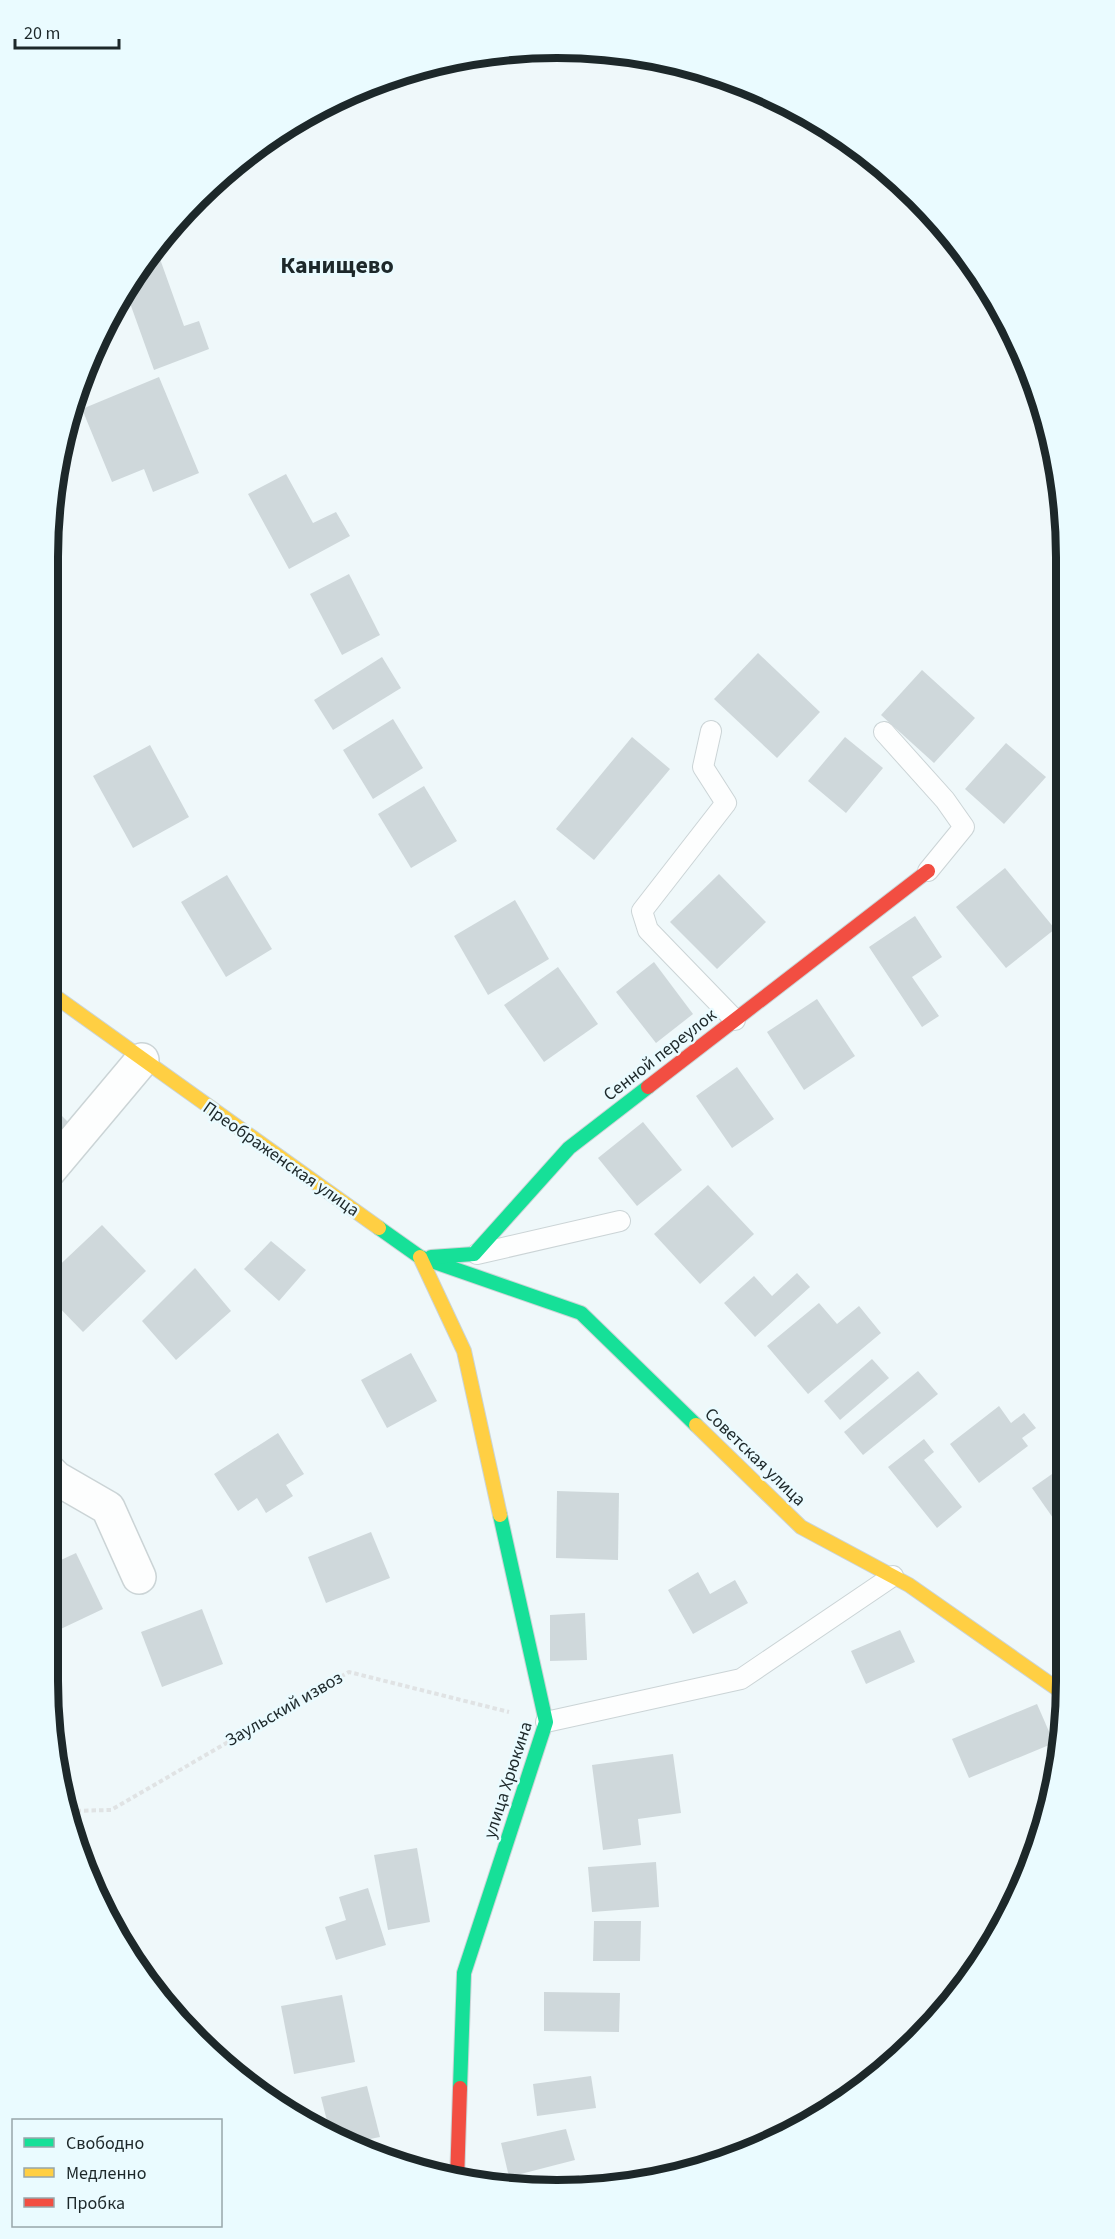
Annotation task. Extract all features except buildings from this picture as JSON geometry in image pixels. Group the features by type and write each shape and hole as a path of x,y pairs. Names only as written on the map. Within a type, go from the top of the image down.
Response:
{"street":[{"name":"Сенной переулок","path":"474,1254 569,1148 928,871"},
{"name":"Преображенская улица","path":"58,999 420,1257"},
{"path":"58,1160 142,1060"},
{"path":"420,1257 474,1254"},
{"name":"Советская улица","path":"420,1257 581,1313 801,1527 893,1576 1056,1688"},
{"name":"улица Хрюкина","path":"420,1257 464,1351 546,1722 464,1973 457,2170"},
{"path":"58,1479 108,1508 139,1578"}],"lane":[{"path":"711,731 703,767 726,803 642,911 648,930 735,1020"},
{"path":"884,732 945,800 964,827 928,871"},
{"path":"474,1254 620,1221"},
{"path":"546,1722 741,1679 893,1576"}],"path":[{"name":"Заульский извоз","path":"76,1811 111,1810 349,1672 546,1722"}],"traffic: fast":[{"path":"431,1257 474,1254 569,1148 648,1087"},
{"path":"379,1228 420,1257 581,1313 696,1425"},
{"path":"460,2088 464,1973 546,1722 500,1515"}],"traffic: slow":[{"path":"58,998 379,1228"},
{"path":"420,1257 464,1351 500,1515"},
{"path":"696,1425 801,1527 909,1585 1056,1688"}],"traffic: jam":[{"path":"648,1087 928,871"},
{"path":"457,2170 460,2088"}],"district":[{"name":"Канищево","path":"337,265"}]}
